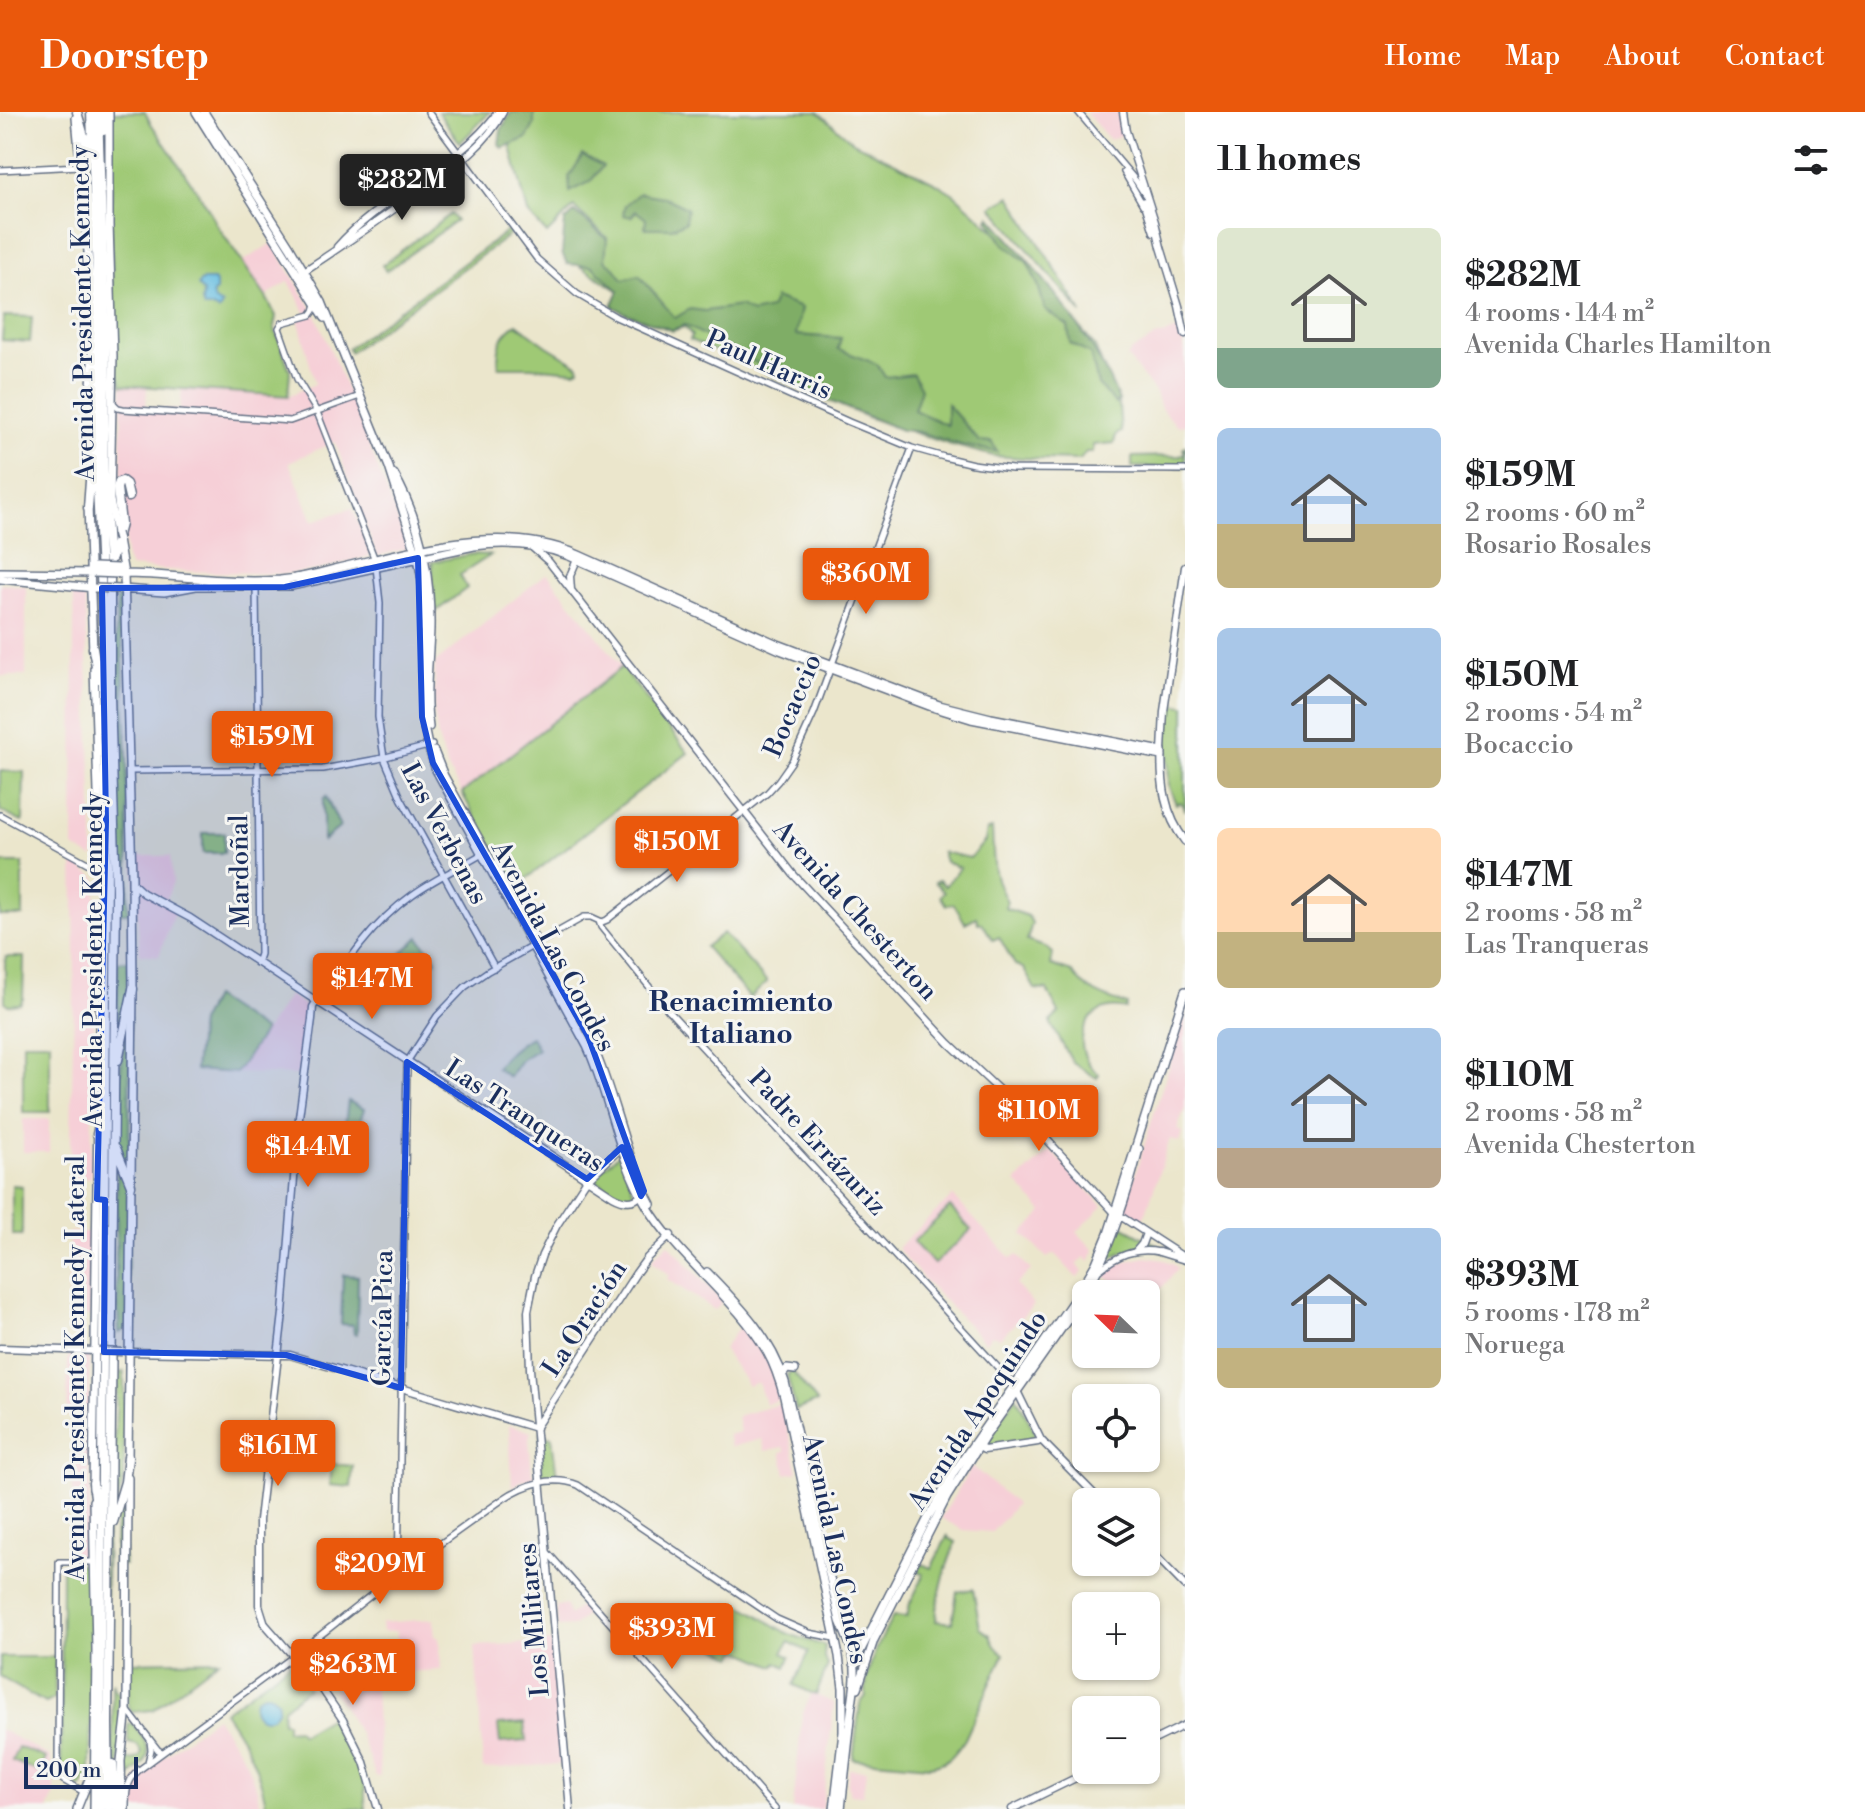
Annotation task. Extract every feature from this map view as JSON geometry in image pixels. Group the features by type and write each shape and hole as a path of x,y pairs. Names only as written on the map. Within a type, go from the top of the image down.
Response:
{"highway":[{"path":"76,112 93,166"},
{"name":"Avenida Presidente Kennedy","path":"91,112 99,330 97,511 103,621 107,865 105,1556 109,1809"},
{"name":"Avenida Presidente Kennedy","path":"98,112 107,370 103,472 110,579 116,890 105,1556 101,1594 101,1809"},
{"path":"100,152 107,112"},
{"path":"102,245 111,291"},
{"path":"88,508 97,410"},
{"path":"110,579 113,551 121,524 119,482 126,484 129,497"},
{"path":"93,648 103,711"},
{"path":"101,885 107,946"},
{"path":"114,1084 133,989"},
{"path":"97,1134 106,1092"},
{"path":"113,1132 118,1156 131,1185"},
{"path":"105,1556 125,1482 128,1457"},
{"path":"93,1483 105,1556"},
{"path":"96,1651 101,1594"},
{"path":"108,1723 122,1809"}],"main road":[{"name":"Avenida Presidente Kennedy Lateral","path":"76,112 92,314 88,508 101,870 93,1483 96,1651 94,1805"},
{"name":"Avenida Presidente Kennedy Lateral","path":"107,112 113,403 110,505 123,589 133,989 126,1352 127,1709 121,1761 122,1809"},
{"name":"Avenida Las Condes","path":"196,112 324,306 389,467 410,508 421,554 423,586 422,710 438,776 597,1056 643,1194"},
{"name":"Avenida Las Condes","path":"204,112 333,330"},
{"path":"301,273 484,139 500,112"},
{"path":"1123,112 1130,155 1147,213 1161,247"},
{"path":"1126,131 1185,334"},
{"path":"0,572 92,569 210,580 273,580 375,564 481,540 512,538 547,544 831,667 966,713 1162,753"},
{"path":"421,554 482,545 526,545 578,557"},
{"name":"Avenida Chesterton","path":"526,545 539,552 557,572 793,874 932,1025 1015,1105 1117,1214 1185,1259"},
{"path":"572,593 569,585 571,573 578,557"},
{"path":"0,579 159,592 196,586 285,587 375,564"},
{"path":"1185,567 1164,711 1162,753 1165,800 1185,841"},
{"path":"322,580 327,571"},
{"path":"557,572 571,573"},
{"path":"178,590 173,585 174,581 184,577"},
{"path":"77,586 87,593 92,603"},
{"name":"Las Tranqueras","path":"132,883 613,1196 625,1201 637,1200 643,1194"},
{"path":"132,898 137,893 143,893"},
{"name":"Avenida Las Condes","path":"535,945 587,1046 622,1147 643,1194 670,1236 752,1330 775,1368 784,1397 831,1637 839,1656 843,1735"},
{"name":"Avenida Apoquindo","path":"1093,1280 1183,1009 1185,991"},
{"path":"318,1003 311,1013 299,1117 284,1302 259,1525 259,1605 265,1624 328,1696 347,1726 364,1762 378,1807"},
{"name":"Los Militares","path":"570,1809 528,1330 531,1291 549,1239 587,1179 622,1147"},
{"name":"Avenida Apoquindo","path":"1086,1280 1117,1214"},
{"path":"1136,1251 1146,1233"},
{"name":"Avenida Las Condes","path":"670,1236 759,1329 783,1374 840,1621 855,1664 850,1722"},
{"name":"La Oración","path":"536,1428 636,1273 670,1236"},
{"path":"1159,1252 1185,1259"},
{"name":"Avenida Apoquindo","path":"841,1809 850,1722 874,1640 934,1519 1072,1303"},
{"name":"Avenida Apoquindo","path":"834,1809 849,1685 855,1664 929,1516 979,1435 1072,1313"},
{"path":"0,1348 295,1356 536,1428"},
{"path":"783,1374 787,1369 795,1370"},
{"path":"1016,1388 1041,1440 1088,1488"},
{"path":"979,1435 977,1444 984,1450 1041,1440"},
{"path":"1160,1560 1185,1586"},
{"path":"831,1637 841,1639 858,1650 863,1648"},
{"path":"1160,1737 1185,1725"},
{"path":"77,1809 94,1762"},
{"path":"1012,1809 1072,1780"},
{"path":"84,1792 94,1805"}],"street":[{"name":"Paul Harris","path":"428,112 533,255 554,276 606,312 849,422 912,448 959,461 1012,469 1185,470"},
{"path":"1078,112 1148,199"},
{"path":"1118,160 1147,213"},
{"path":"0,170 80,166"},
{"name":"Las Verbenas","path":"316,303 311,315 282,323 279,328 296,375 317,412 375,564 380,603 378,717 384,758 401,798 495,968"},
{"path":"113,403 121,409 285,421 360,396"},
{"path":"112,419 121,409"},
{"name":"Bocaccio","path":"407,1062 432,1022 465,987 584,917 607,920 773,788 802,742 912,448"},
{"name":"Mardoñal","path":"256,587 260,956 257,963"},
{"path":"129,771 323,769 430,746"},
{"path":"0,815 101,870"},
{"path":"318,1003 376,926 404,901 484,853"},
{"name":"Padre Errázuriz","path":"599,921 609,938 668,1010 1016,1388"},
{"name":"García Pica","path":"398,1574 407,1062"},
{"path":"1098,1272 1114,1259 1136,1251 1159,1252"},
{"path":"122,1809 133,1775 294,1656 398,1574 514,1491 529,1485 567,1481 578,1485 760,1609 790,1626 831,1637"},
{"path":"547,1552 775,1809"},
{"path":"84,1792 63,1780 58,1771 59,1562 93,1562"},
{"path":"127,1709 158,1750 163,1752"},
{"path":"147,1764 151,1754 150,1740"}],"highlighted area":[{"path":"418,558 422,717 433,763 588,1036 644,1191 641,1196 622,1147 587,1179 407,1062 401,1388 286,1355 104,1352 105,1200 97,1199 106,821 102,588 285,587"}],"shaded area":[{"path":"1120,112 1124,134 1110,140 1086,113"},
{"path":"272,243 316,315 409,548 377,556 335,442 289,462 313,521 352,508 370,556 318,570 285,574 130,567 126,559 121,469 122,385 147,387 146,407 180,410 182,388 288,396 315,384 298,318 306,314 289,281 266,297 242,262"},
{"path":"1181,329 1185,353 1185,425 1179,426 1161,408 1156,393 1127,357 1155,337"},
{"path":"547,573 622,667 462,793 448,769 438,738 434,711 435,663"},
{"path":"0,584 26,586 26,676 0,676"},
{"path":"71,590 84,595 85,601 94,858 73,847 74,605"},
{"path":"134,856 170,856 173,881 167,898 175,910 159,956 140,954"},
{"path":"73,862 96,878 91,1178 70,1178 75,954"},
{"path":"289,995 307,1009 298,1075 236,1073"},
{"path":"1185,1014 1185,1108 1177,1129 1182,1132 1179,1142 1170,1139 1141,1222 1124,1210"},
{"path":"23,1119 49,1119 49,1152 23,1152"},
{"path":"1050,1150 1103,1206 1077,1232 1094,1250 1089,1262 1085,1257 1077,1264 1083,1272 1077,1278 1054,1253 1047,1258 1023,1234 1043,1212 1016,1182"},
{"path":"953,1196 1011,1259 1017,1255 1031,1270 1016,1285 1034,1305 1000,1338 992,1335 985,1342 897,1248"},
{"path":"69,1232 90,1232 90,1316 68,1315"},
{"path":"668,1243 721,1300 715,1310 667,1279 670,1275 651,1260"},
{"path":"1146,1257 1164,1260 1178,1268 1160,1290 1160,1280 1110,1280 1103,1274 1126,1261"},
{"path":"742,1323 765,1354 781,1400 765,1404 758,1382 748,1386 723,1349"},
{"path":"68,1356 89,1357 90,1558 71,1559 75,1416 67,1416"},
{"path":"782,1405 798,1472 786,1474 781,1452 785,1451 784,1447 765,1451 762,1439 731,1447 728,1435 740,1432 737,1416"},
{"path":"509,1425 531,1431 529,1439 534,1474 534,1477 512,1487"},
{"path":"972,1466 1016,1504 992,1532 963,1530 941,1518"},
{"path":"566,1605 569,1616 580,1606 587,1614 574,1626 558,1627 556,1606"},
{"path":"433,1619 435,1637 439,1637 441,1670 389,1673 388,1641 397,1640 396,1631 382,1632 381,1623"},
{"path":"552,1642 561,1764 483,1769 475,1646"},
{"path":"373,1653 380,1776 376,1776 358,1731 333,1690"},
{"path":"812,1693 834,1703 822,1809 793,1809 802,1715"},
{"path":"216,1717 246,1761 257,1790 260,1809 129,1809 130,1790 139,1775"},
{"path":"0,1729 50,1757 55,1794 48,1809 0,1809"},
{"path":"849,1769 866,1770 863,1795 849,1794"}],"green space":[{"path":"112,112 145,112 266,297 276,316 274,327 290,371 288,396 122,385 119,376 114,376"},
{"path":"438,112 490,112 460,143"},
{"path":"511,112 534,112 534,125 527,138 502,148 499,144 501,130"},
{"path":"534,112 818,112 853,142 954,194 1026,259 1095,347 1119,407 1121,432 1116,435 1114,443 1093,445 1093,452 1086,452 1080,460 994,456 867,417 690,340 692,335 684,327 672,331 612,306 619,291 579,265 607,238 574,207 547,234 528,213 510,143 527,138"},
{"path":"583,155 603,166 590,182 570,192 569,177"},
{"path":"639,193 664,197 687,208 685,222 672,228 645,228 646,219 636,211 631,217 623,215 625,205"},
{"path":"1010,196 1082,313 992,207"},
{"path":"575,212 607,239 605,260 623,279 639,275 675,318 690,309 705,311 740,306 752,313 770,309 775,298 801,308 796,335 841,338 838,349 877,364 885,377 913,374 921,389 914,410 947,425 947,404 979,441 992,442 997,452 901,430 822,398 685,325 672,330 612,306 619,291 592,266 567,264 562,253 565,221"},
{"path":"451,214 456,221 386,271 382,265"},
{"path":"990,216 1045,281 1079,327 1108,376 1119,401 1115,404 1098,385 1091,355 1070,343 1068,326 1045,310 1027,262 1004,244 988,219"},
{"path":"509,230 512,233 350,352 348,348"},
{"path":"4,316 32,317 30,342 2,340"},
{"path":"517,324 578,365 579,369 499,367 501,342"},
{"path":"1185,452 1185,467 1132,467 1132,457 1180,456"},
{"path":"473,554 491,555 460,575 467,588 435,612 432,562"},
{"path":"117,594 120,595 125,714 128,913 119,913 115,692"},
{"path":"622,667 688,753 512,890 496,851 462,793"},
{"path":"1171,704 1185,706 1185,811 1181,802 1176,804 1169,787 1167,737"},
{"path":"106,728 113,892 104,1789 111,921"},
{"path":"0,771 24,772 22,822 0,811"},
{"path":"326,797 340,827 323,841 323,799"},
{"path":"992,829 994,866 1007,901 1005,908 1028,916 1032,923 1027,941 1053,953 1051,965 1072,972 1089,988 1127,1005 1126,1009 1099,1011 1084,1028 1083,1052 1099,1074 1097,1078 1073,1063 1050,1022 1059,1013 1047,990 1035,989 1023,968 1015,965 999,937 993,940 976,917 965,923 954,904 946,905 940,896 944,892 935,882 939,880 945,886 960,868 945,862 942,852 970,858 985,841 987,830"},
{"path":"203,833 224,833 224,853 203,853"},
{"path":"0,863 23,863 23,916 0,916"},
{"path":"723,933 767,982 750,998 705,947"},
{"path":"419,937 436,960 422,973 402,953"},
{"path":"6,957 24,957 23,999 20,1004 8,1005 5,1002"},
{"path":"128,961 126,1002 117,1042 118,962"},
{"path":"213,997 264,1031 236,1073 195,1070 200,1023"},
{"path":"130,1015 129,1175 120,1149 117,1112 121,1063"},
{"path":"531,1037 538,1049 521,1060 509,1077 496,1068 511,1050"},
{"path":"23,1042 50,1042 50,1112 23,1112"},
{"path":"348,1101 364,1109 358,1126 356,1150 339,1141"},
{"path":"620,1153 635,1197 625,1199 594,1179"},
{"path":"117,1158 128,1186 127,1329 119,1333 116,1271"},
{"path":"12,1185 22,1186 22,1235 12,1235"},
{"path":"950,1207 971,1230 934,1264 913,1242"},
{"path":"1120,1225 1163,1248 1165,1252 1136,1249 1108,1259"},
{"path":"343,1275 358,1276 357,1334 354,1334 353,1325 341,1324"},
{"path":"792,1371 817,1402 796,1410 787,1375"},
{"path":"124,1372 124,1478 113,1516 118,1373"},
{"path":"1016,1396 1037,1436 1033,1441 983,1445"},
{"path":"540,1434 552,1437 557,1477 542,1478"},
{"path":"332,1464 353,1466 351,1487 330,1485"},
{"path":"125,1490 124,1565 114,1565 116,1521"},
{"path":"948,1535 956,1542 943,1580 936,1621 952,1623 957,1592 973,1589 980,1628 990,1635 995,1646 1004,1654 965,1739 946,1761 929,1766 853,1759 860,1704 866,1696 874,1654 893,1616 907,1617 910,1603 923,1577 918,1572 922,1564 931,1568"},
{"path":"91,1564 90,1770 81,1788 61,1773 62,1565"},
{"path":"738,1603 789,1634 825,1646 824,1656 828,1665 816,1695 794,1685 809,1652 789,1642 783,1653 790,1657 786,1667 777,1662 774,1666 738,1650 734,1657 716,1648"},
{"path":"0,1657 55,1657 55,1698 45,1703 0,1677"},
{"path":"219,1660 153,1710 132,1712 128,1705 129,1662"},
{"path":"291,1662 308,1688 283,1708 282,1722 286,1722 286,1730 297,1729 301,1734 330,1717 361,1773 366,1809 267,1809 252,1758 224,1712"},
{"path":"112,1682 119,1694 118,1712 123,1722 118,1770 113,1744"},
{"path":"132,1723 146,1743 148,1754 124,1785 123,1756 130,1760 139,1758 142,1753 137,1745 128,1743 128,1725"},
{"path":"524,1723 526,1741 500,1743 498,1725"},
{"path":"18,1747 46,1758 40,1772 12,1761"}],"water":[{"path":"203,280 214,280 216,283 213,297 222,305 219,311 204,308 203,292 198,286"},
{"path":"266,1694 275,1697 278,1706 275,1715 266,1718 257,1715 254,1706 257,1697"}],"district":[{"name":"Renacimiento Italiano","path":"741,1017"}]}
